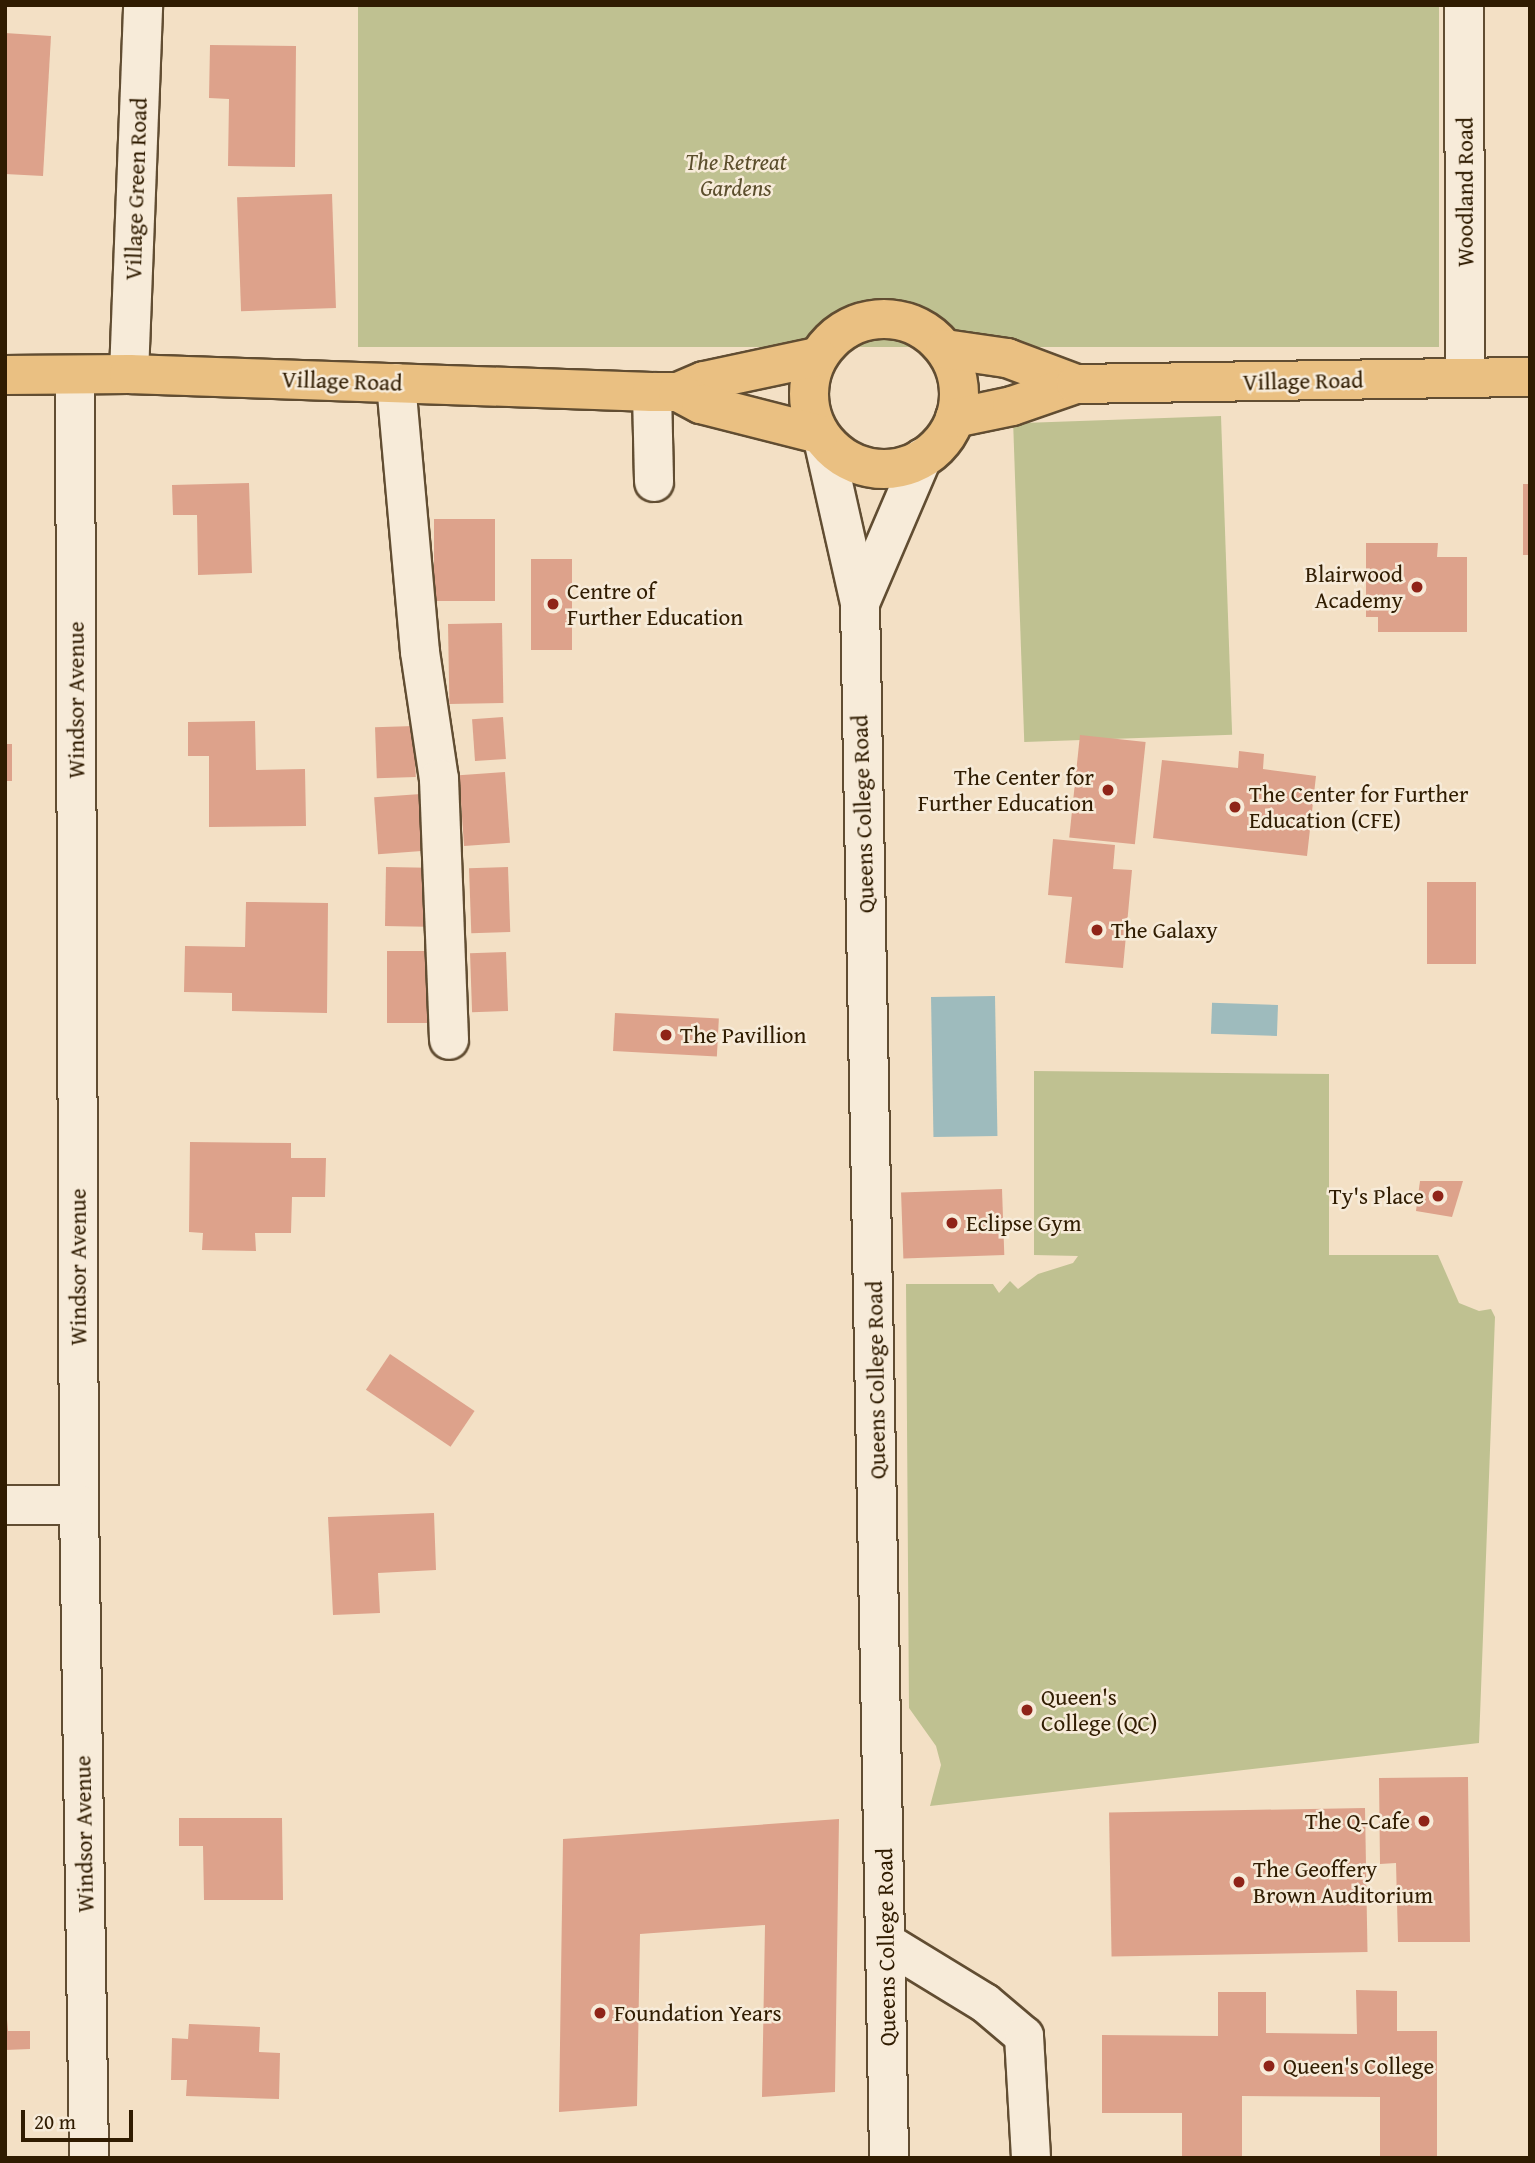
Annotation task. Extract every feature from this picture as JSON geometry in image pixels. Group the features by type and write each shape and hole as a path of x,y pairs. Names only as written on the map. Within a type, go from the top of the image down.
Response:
{"main road":[{"path":"821,437 808,393 817,357 843,329 879,318 916,325 945,349"},
{"name":"Village Road","path":"945,349 1007,358 1076,384"},
{"name":"Village Road","path":"665,392 821,437 852,462 872,468 891,469 922,458 942,443 955,418 957,376 945,349"},
{"name":"Village Road","path":"5,375 129,374 665,392 817,357"},
{"name":"Village Road","path":"955,418 1013,406 1076,384 1530,377"}],"street":[{"name":"Village Green Road","path":"129,374 143,5"},
{"name":"Woodland Road","path":"1464,5 1465,378"},
{"name":"Windsor Avenue","path":"75,376 79,1505 89,2158"},
{"path":"396,383 420,652 439,779 449,1040"},
{"path":"654,482 665,392"},
{"name":"Queens College Road","path":"821,437 828,478 860,603 889,2158"},
{"name":"Queens College Road","path":"860,603 922,458"},
{"path":"5,1505 79,1505"},
{"path":"886,1942 985,2003 1024,2036 1031,2158"}],"green space":[{"name":"The Retreat Gardens","path":"358,5 1439,5 1439,347 358,347"},
{"path":"1221,416 1232,735 1024,742 1013,423"},
{"path":"1034,1071 1329,1074 1329,1255 1438,1255 1459,1303 1479,1311 1491,1309 1495,1317 1479,1743 930,1806 941,1765 936,1746 909,1708 906,1284 993,1284 999,1293 1010,1281 1018,1289 1038,1274 1073,1263 1078,1256 1034,1255"}],"water":[{"path":"995,996 997,1136 933,1137 931,997"},
{"path":"1212,1003 1278,1005 1277,1036 1211,1034"}],"building":[{"path":"5,33 51,36 43,176 5,174"},
{"path":"210,45 296,46 295,167 228,166 229,99 209,98"},
{"path":"332,194 336,308 241,311 237,197"},
{"path":"249,483 252,573 198,575 197,515 173,515 172,485"},
{"path":"1523,484 1530,484 1530,555 1523,555"},
{"path":"434,519 495,519 495,601 434,601"},
{"name":"Blairwood Academy","path":"1366,543 1438,543 1437,557 1467,557 1467,632 1378,632 1378,617 1366,617"},
{"name":"Centre of Further Education","path":"531,559 572,559 572,650 531,650"},
{"path":"502,623 503,703 449,704 448,624"},
{"path":"503,717 506,759 475,761 472,719"},
{"path":"255,721 256,770 305,769 306,826 209,827 209,756 188,756 188,722"},
{"path":"414,726 416,777 377,778 375,727"},
{"name":"The Center for Further Education","path":"1080,735 1146,742 1135,844 1069,837"},
{"path":"5,744 12,744 12,781 5,781"},
{"name":"The Center for Further Education (CFE)","path":"1239,751 1264,754 1263,769 1316,776 1307,856 1153,838 1162,760 1238,768"},
{"path":"505,772 510,843 464,846 459,775"},
{"path":"421,794 425,851 378,854 374,797"},
{"name":"The Galaxy","path":"1053,839 1115,845 1113,869 1132,870 1123,968 1065,963 1072,897 1048,895"},
{"path":"386,867 427,868 426,927 385,926"},
{"path":"508,867 510,932 471,933 469,868"},
{"path":"1427,882 1476,882 1476,964 1427,964"},
{"path":"246,902 328,903 327,1013 232,1011 232,993 184,992 185,946 245,947"},
{"path":"387,951 430,951 430,1023 387,1023"},
{"path":"506,952 508,1011 472,1012 470,953"},
{"name":"The Pavillion","path":"615,1013 719,1018 717,1056 613,1051"},
{"path":"190,1142 291,1143 291,1158 326,1158 325,1197 292,1197 291,1233 255,1233 256,1251 202,1250 203,1233 189,1232"},
{"name":"Ty's Place","path":"1420,1181 1463,1181 1452,1217 1416,1211"},
{"name":"Eclipse Gym","path":"1002,1189 1004,1255 903,1258 901,1193"},
{"path":"390,1354 475,1411 451,1447 366,1390"},
{"path":"434,1513 436,1570 378,1573 380,1613 333,1615 328,1517"},
{"name":"The Q-Cafe","path":"1468,1777 1470,1942 1398,1942 1396,1863 1380,1864 1379,1778"},
{"name":"The Geoffery Brown Auditorium","path":"1365,1808 1368,1952 1112,1956 1109,1812"},
{"path":"179,1818 282,1818 283,1900 204,1900 203,1846 179,1846"},
{"name":"Foundation Years","path":"839,1819 835,2092 762,2097 765,1925 640,1934 637,2106 559,2112 563,1839"},
{"name":"Queen's College","path":"1356,1990 1397,1991 1397,2031 1437,2031 1437,2158 1380,2158 1380,2097 1242,2096 1242,2158 1182,2158 1182,2113 1102,2113 1102,2035 1218,2036 1218,1992 1266,1992 1266,2033 1357,2034"},
{"path":"5,1996 8,2031 30,2031 30,2049 5,2050"},
{"path":"189,2024 260,2027 259,2052 280,2053 279,2099 186,2096 187,2080 171,2080 172,2038 188,2039"}],"place":[{"name":"Blairwood Academy","path":"1417,587"},
{"name":"Centre of Further Education","path":"553,604"},
{"name":"The Center for Further Education","path":"1108,790"},
{"name":"The Center for Further Education (CFE)","path":"1235,807"},
{"name":"The Galaxy","path":"1097,930"},
{"name":"The Pavillion","path":"666,1035"},
{"name":"Ty's Place","path":"1438,1196"},
{"name":"Eclipse Gym","path":"952,1223"},
{"name":"Queen's College (QC)","path":"1027,1710"},
{"name":"The Q-Cafe","path":"1424,1821"},
{"name":"The Geoffery Brown Auditorium","path":"1239,1882"},
{"name":"Foundation Years","path":"600,2013"},
{"name":"Queen's College","path":"1269,2066"}]}
